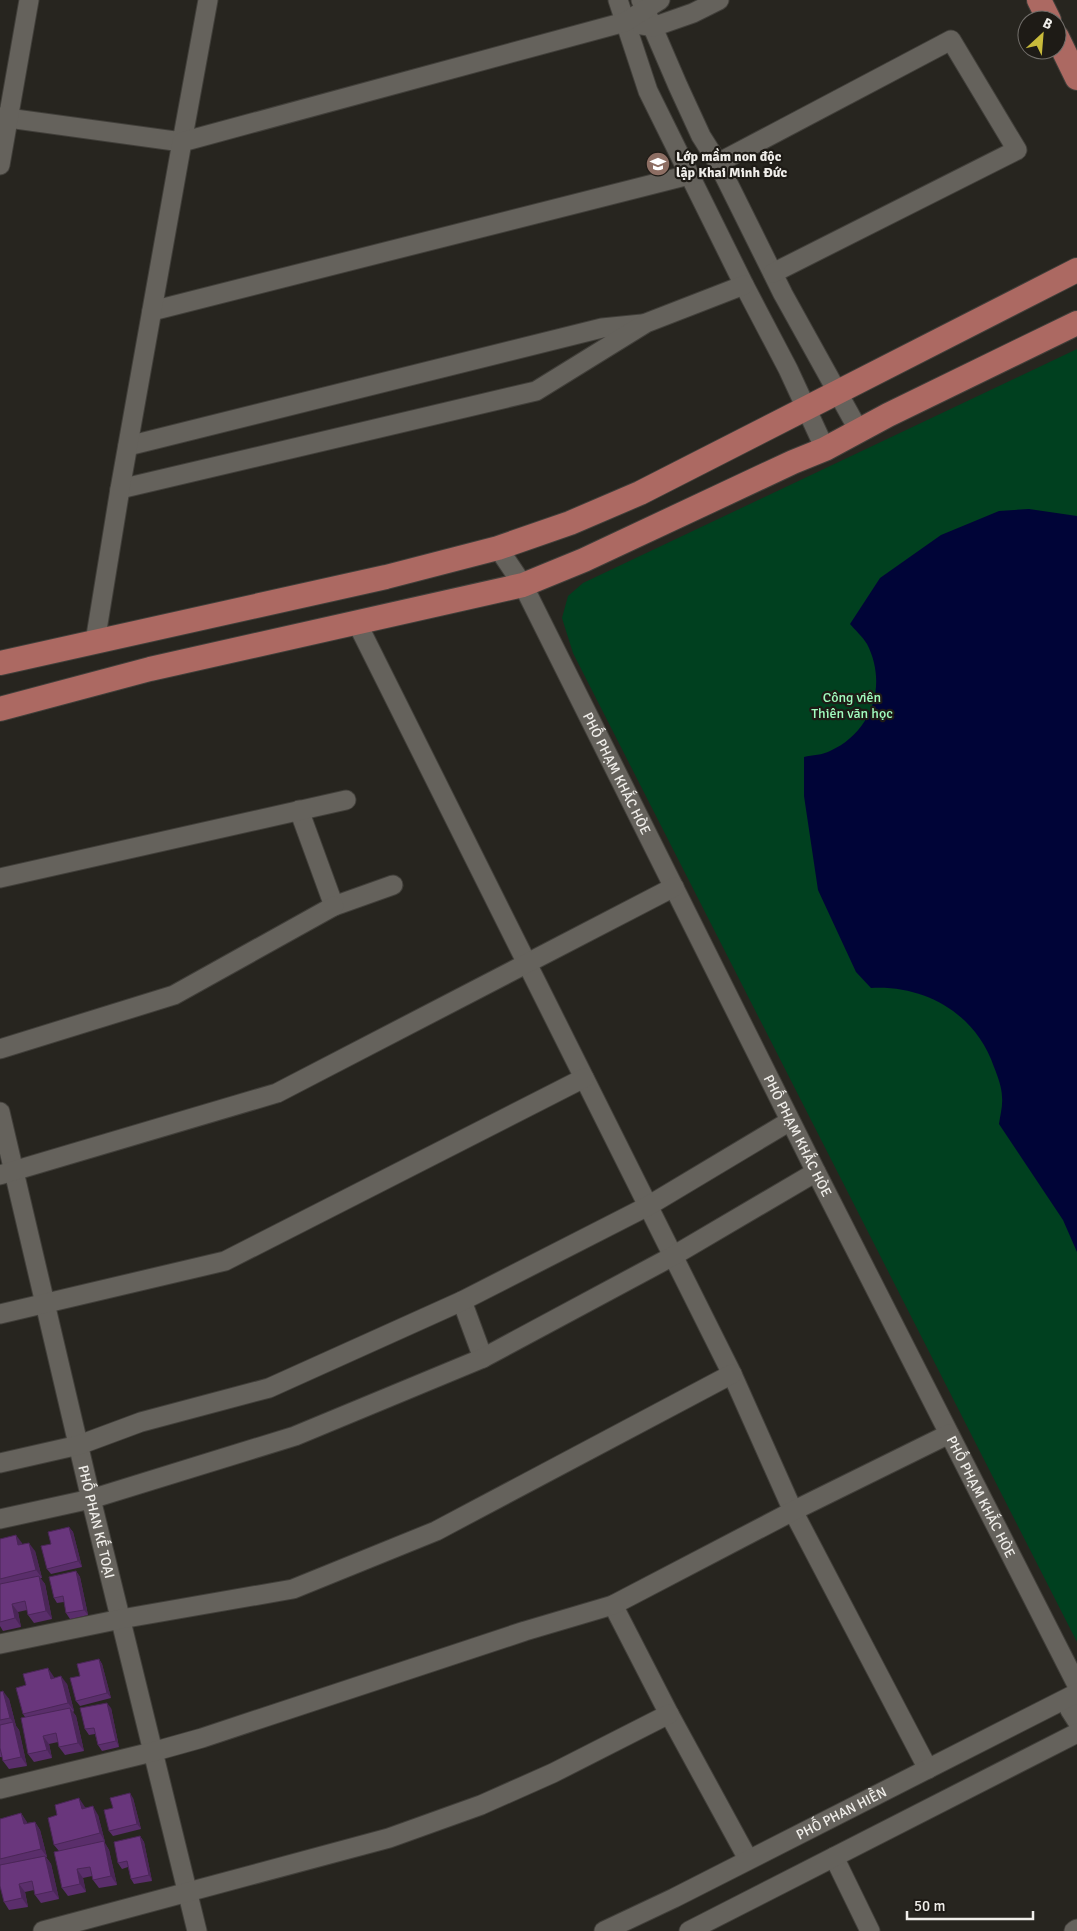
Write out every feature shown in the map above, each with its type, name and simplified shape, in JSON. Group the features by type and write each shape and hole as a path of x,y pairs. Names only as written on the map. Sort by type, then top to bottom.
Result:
{"main road":[{"path":"1067,58 1077,78"},
{"path":"0,663 386,577 498,548 570,523 640,493 1077,270"},
{"path":"0,709 150,669 523,585 584,560 825,449 1077,323"}],"street":[{"path":"0,165 4,118 29,0"},
{"path":"95,642 120,489 208,0"},
{"path":"618,0 648,91 744,286 788,369 825,449"},
{"path":"625,22 653,27 692,13 719,0"},
{"path":"4,118 182,142 625,22 649,3 653,27 698,128 859,431"},
{"path":"718,163 951,40 1017,150 773,272"},
{"path":"152,311 690,175"},
{"path":"120,489 536,391 646,323 744,286"},
{"path":"128,446 602,328 646,323"},
{"name":"PHỐ PHẠM KHẮC HÒE","path":"498,548 523,585 790,1121 1077,1685"},
{"path":"357,623 732,1374 793,1511 928,1768"},
{"path":"0,878 346,800"},
{"path":"299,810 334,906"},
{"path":"0,1049 174,995 334,906 393,885"},
{"path":"7,1173 277,1093 674,887"},
{"path":"0,1314 226,1261 584,1078"},
{"name":"PHỐ PHAN KẾ TOẠI","path":"0,1112 7,1173 45,1303 152,1752 197,1931"},
{"path":"0,1463 79,1445 142,1422 269,1388 462,1302 648,1206 790,1121"},
{"path":"0,1519 91,1499 295,1436 483,1358 673,1256 816,1172"},
{"path":"462,1302 483,1358"},
{"path":"0,1644 120,1619 293,1589 436,1531 732,1374"},
{"path":"0,1789 152,1752 211,1735 525,1631 613,1605 793,1511 949,1434"},
{"path":"613,1605 669,1714 748,1859"},
{"path":"1077,1694 1072,1699 1070,1710 1077,1721"},
{"name":"PHỐ PHAN HIỀN","path":"604,1931 690,1890 1077,1694"},
{"path":"43,1931 389,1838 481,1805 553,1773 669,1714"},
{"path":"690,1931 1077,1733"},
{"path":"834,1857 870,1931"}],"green space":[{"name":"Công viên Thiên văn học","path":"1077,349 1077,1642 573,653 562,618 568,596 583,583"}],"shaded area":[{"path":"1029,509 1077,516 1077,1252 1063,1220 999,1124 1002,1104 1001,1086 986,1048 975,1032 962,1018 946,1006 911,992 891,988 871,988 856,972 818,890 804,796 804,757 827,752 845,743 866,720 872,706 876,691 876,675 873,660 867,644 850,624 880,578 941,535 999,511"}],"building":[{"path":"69,1527 78,1561 47,1569 41,1546 51,1544 48,1532"},
{"path":"16,1535 18,1545 29,1543 36,1570 0,1579 0,1539"},
{"path":"76,1571 84,1610 66,1613 63,1596 54,1598 49,1577"},
{"path":"39,1576 46,1611 28,1615 25,1601 12,1604 15,1618 0,1622 0,1584"},
{"path":"99,1659 107,1693 76,1701 70,1678 80,1676 77,1664"},
{"path":"48,1668 51,1679 61,1676 68,1703 23,1714 16,1688 26,1685 23,1674"},
{"path":"3,1691 10,1718 0,1720 0,1692"},
{"path":"107,1703 116,1741 98,1745 94,1728 85,1729 80,1708"},
{"path":"70,1708 78,1743 59,1747 56,1733 43,1736 47,1750 28,1754 21,1718"},
{"path":"13,1722 21,1757 3,1761 0,1748 0,1725"},
{"path":"130,1793 137,1824 109,1831 104,1810 113,1808 110,1798"},
{"path":"79,1798 82,1809 93,1806 100,1833 54,1845 48,1818 57,1815 55,1805"},
{"path":"21,1813 24,1824 35,1822 41,1849 0,1859 0,1819"},
{"path":"140,1836 149,1875 131,1879 127,1861 118,1863 114,1842"},
{"path":"104,1841 111,1876 93,1880 90,1867 77,1869 80,1884 62,1888 54,1852"},
{"path":"45,1856 53,1891 35,1895 32,1881 19,1884 22,1898 4,1902 0,1886 0,1865"}],"place":[{"name":"Lớp mầm non độc lập Khai Minh Đức","path":"658,164"}]}
